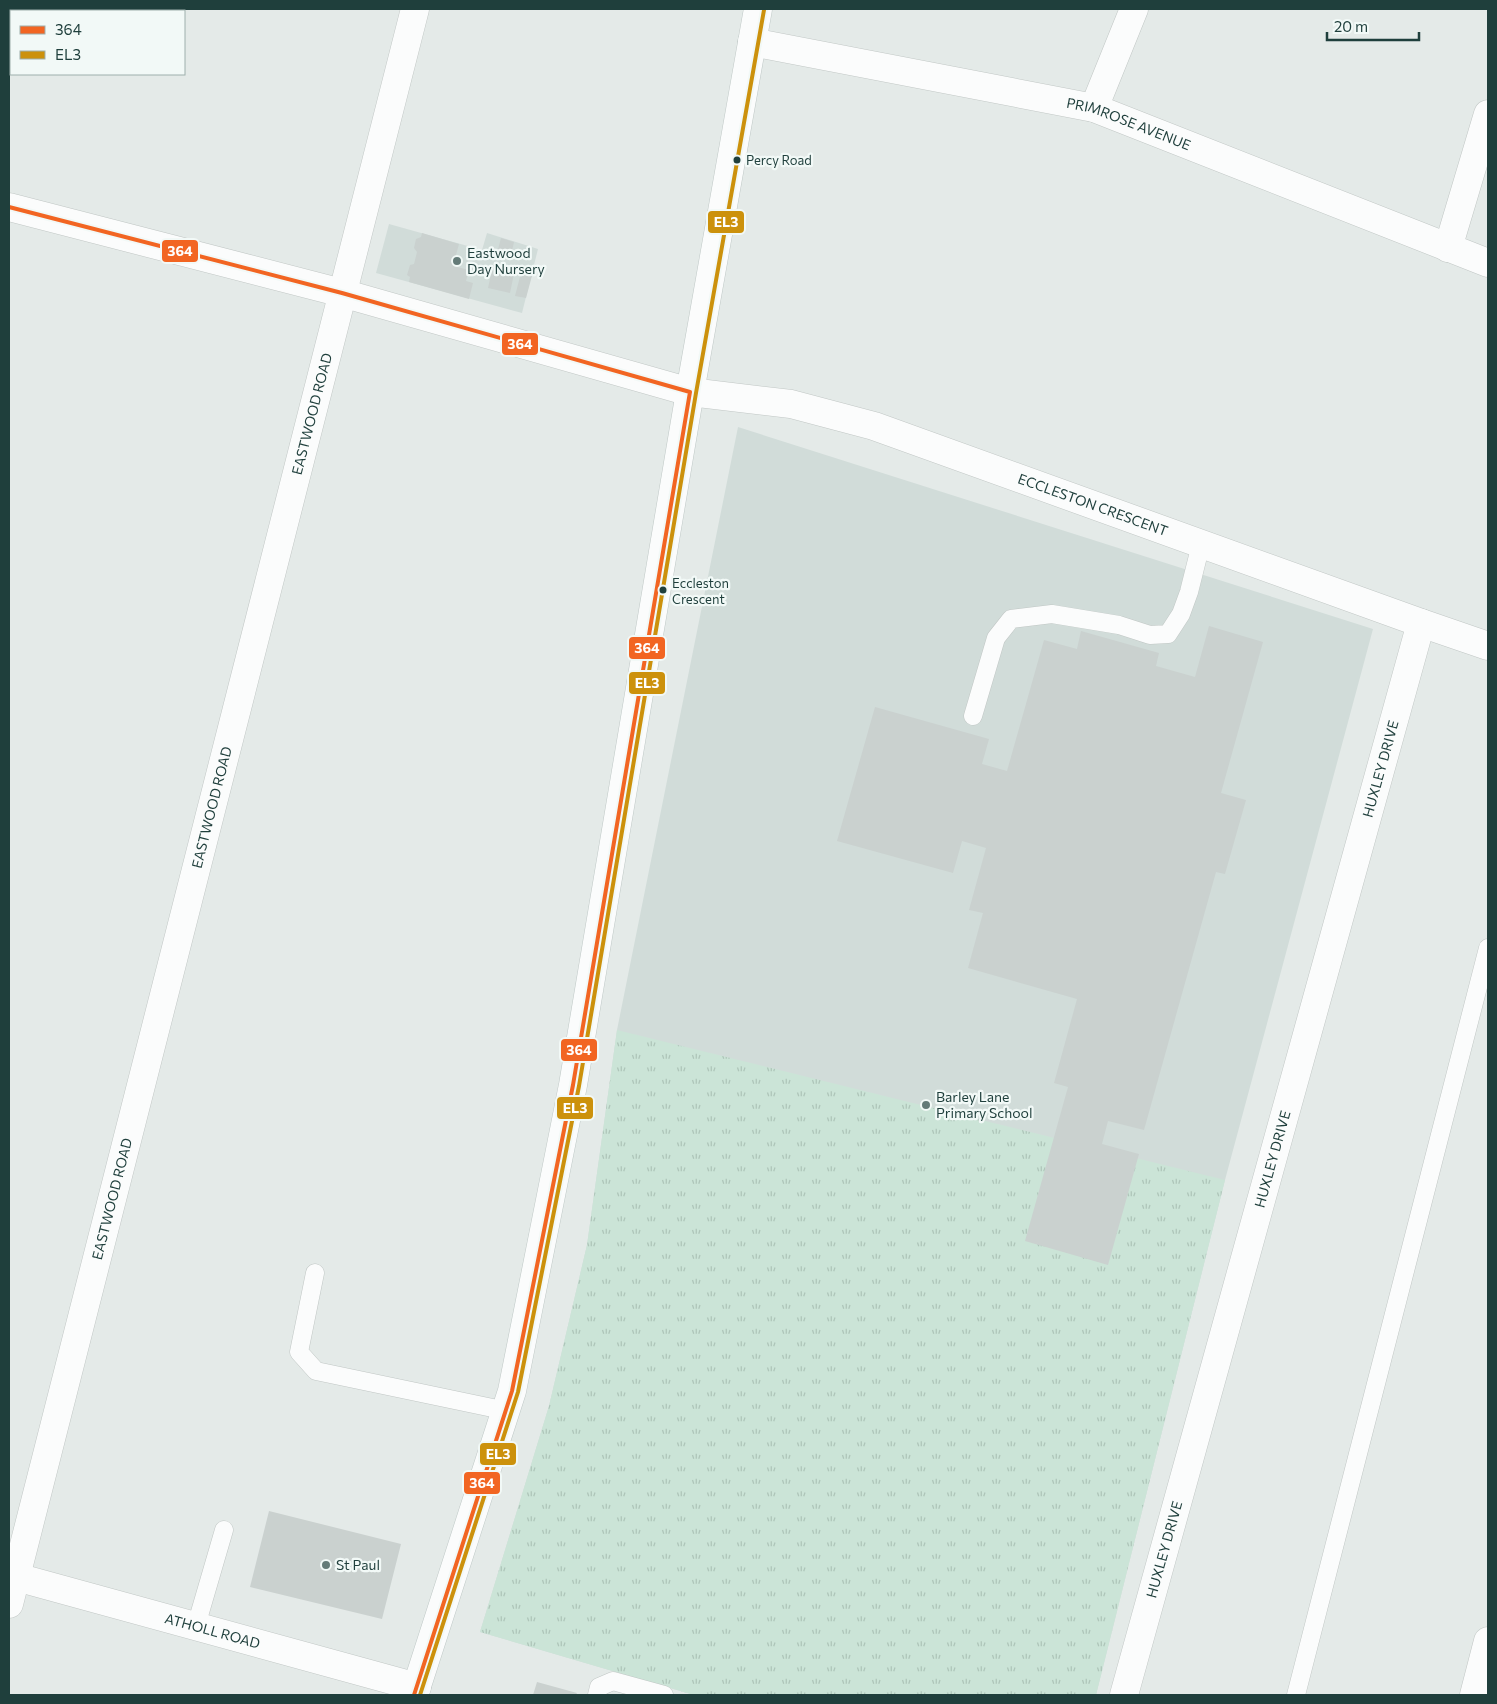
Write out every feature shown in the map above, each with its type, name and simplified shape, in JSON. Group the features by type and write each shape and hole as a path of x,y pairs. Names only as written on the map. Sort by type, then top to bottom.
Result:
{"street":[{"name":"EASTWOOD ROAD","path":"9,1604 12,1576 414,9"},
{"path":"416,1691 512,1391 572,1085 690,392 758,9"},
{"path":"1094,108 1134,9"},
{"name":"PRIMROSE AVENUE","path":"752,42 1094,108 1488,263"},
{"path":"1448,248 1488,114"},
{"path":"10,210 342,293 690,392"},
{"name":"ECCLESTON CRESCENT","path":"690,392 791,404 874,426 1488,646"},
{"name":"HUXLEY DRIVE","path":"1124,1695 1421,623"},
{"name":"ATHOLL ROAD","path":"12,1576 196,1626 416,1691"},
{"path":"1474,1695 1488,1641"}],"lane":[{"path":"972,716 996,638 1010,619 1052,614 1119,625 1150,635 1168,634 1184,606 1201,544"},
{"path":"1296,1695 1488,948"},
{"path":"314,1273 299,1352 316,1371 507,1411"},
{"path":"196,1626 224,1530"},
{"path":"597,1695 599,1686 613,1681 664,1695"}],"shaded area":[{"name":"Eastwood Day Nursery","path":"389,224 482,250 487,233 538,249 522,313 376,273"},
{"name":"Barley Lane Primary School","path":"738,427 1373,629 1225,1180 1096,1695 694,1695 480,1632 549,1406 587,1245 617,1030"}],"green space":[{"path":"617,1030 1225,1180 1096,1695 694,1695 480,1632 549,1406 587,1245"}],"building":[{"path":"422,233 459,244 453,266 469,270 466,281 473,283 469,299 409,282 410,277 407,275 410,265 414,264 417,252 414,248 416,239 421,237"},
{"path":"501,238 514,242 510,260 496,257"},
{"path":"493,265 515,269 510,293 488,288"},
{"path":"522,269 533,272 526,298 515,296"},
{"path":"1209,626 1263,642 1221,793 1246,800 1225,874 1216,872 1144,1130 1108,1121 1102,1144 1139,1154 1108,1265 1025,1241 1068,1087 1054,1083 1077,999 968,968 983,913 969,910 986,848 962,841 953,873 837,841 875,707 989,739 982,764 1007,771 1044,640 1077,649 1081,631 1159,653 1156,666 1195,677"},
{"name":"St Paul","path":"269,1511 401,1544 382,1619 250,1587"},
{"path":"537,1682 577,1693 576,1695 533,1695"}],"transit line":[{"name":"EL3","path":"420,1695 518,1392 579,1086 696,393 764,10"},
{"name":"364","path":"9,207 342,293 690,392"},
{"name":"364","path":"414,1695 512,1391 573,1085 690,392"}],"place":[{"name":"Percy Road","path":"737,160"},
{"name":"Eastwood Day Nursery","path":"457,261"},
{"name":"Eccleston Crescent","path":"663,590"},
{"name":"Barley Lane Primary School","path":"926,1105"},
{"name":"St Paul","path":"326,1565"}]}
